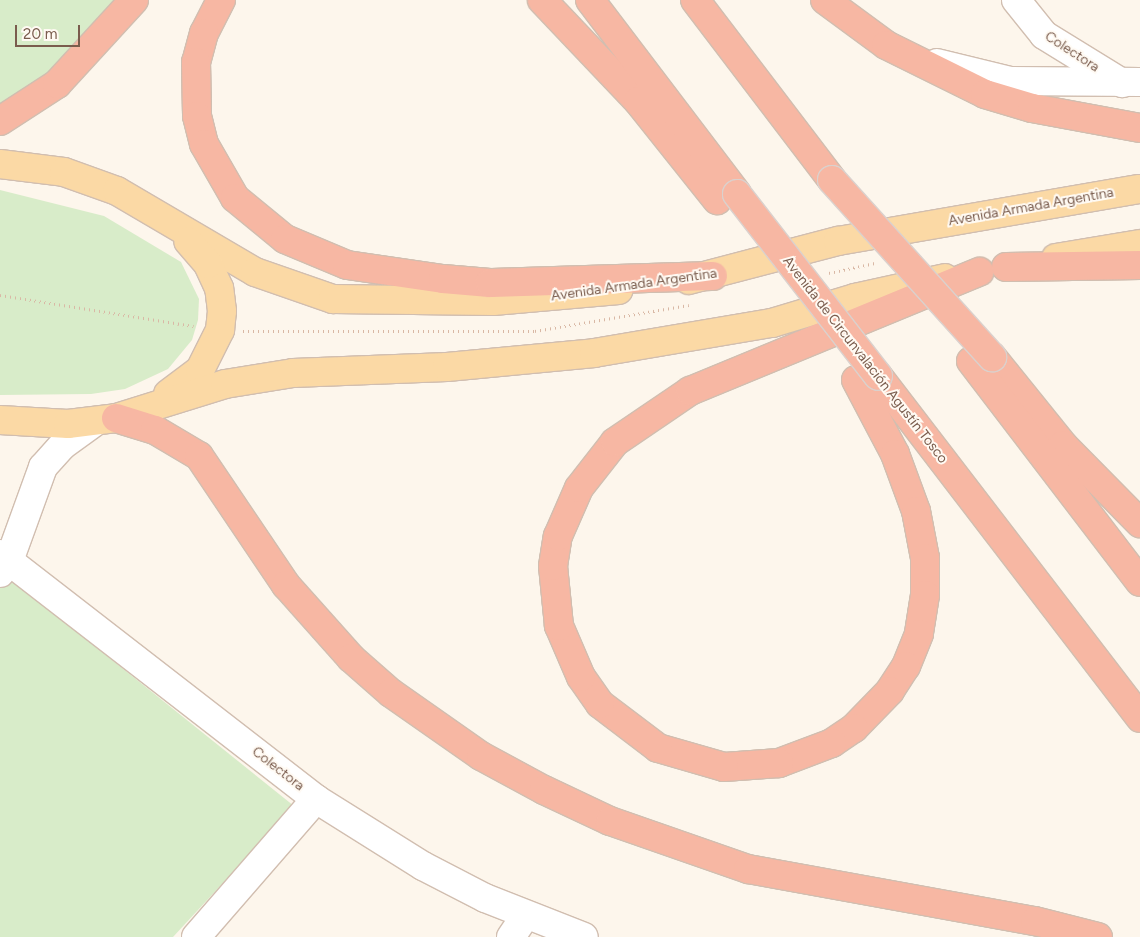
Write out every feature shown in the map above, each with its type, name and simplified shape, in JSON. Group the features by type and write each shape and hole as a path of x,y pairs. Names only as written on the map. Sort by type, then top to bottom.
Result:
{"highway":[{"path":"0,121 57,84 134,0"},
{"path":"221,0 204,33 196,62 194,88 202,135 217,171 235,198 285,239 347,265 443,279 490,283 713,276"},
{"path":"542,0 727,196"},
{"name":"Avenida de Circunvalación Agustín Tosco","path":"590,0 727,196 808,286 867,378 1140,718"},
{"path":"695,0 832,180 982,359 1140,523"},
{"path":"825,0 886,45 985,94 1032,108 1140,128"},
{"path":"1006,267 1140,265"},
{"path":"867,378 916,511 925,558 920,626 906,666 890,691 854,728 832,743 779,763 724,767 658,748 600,704 581,677 559,626 553,566 558,536 578,488 615,442 690,390 979,272"},
{"path":"982,359 1140,582"},
{"path":"115,417 154,430 199,456 286,585 351,658 391,693 481,756 544,790 627,828 748,869 1035,921 1098,937"}],"main road":[{"name":"Avenida Armada Argentina","path":"0,164 64,172 144,204 255,272 333,299 494,301 713,276 838,241 1140,188"},
{"name":"Avenida Armada Argentina","path":"115,417 183,386 200,370 220,330 222,311 219,288 208,264 144,204"},
{"path":"838,241 953,235 1140,204"},
{"name":"Avenida Armada Argentina","path":"0,420 115,417 258,377 497,364 692,338 772,323 855,298 979,272 1140,244"}],"street":[{"name":"Colectora","path":"1016,0 1044,35 1132,83"},
{"path":"886,45 960,70 1011,81 1132,83"},
{"path":"3,562 43,467 115,417"},
{"name":"Colectora","path":"3,562 316,799 518,927 584,937"},
{"path":"196,937 316,799"}],"green space":[{"path":"0,0 115,0 91,37 52,73 0,110"},
{"path":"0,190 104,216 181,262 199,299 198,320 192,340 168,369 125,389 91,394 0,395"},
{"path":"10,578 294,806 173,937 0,937 0,586"}]}
